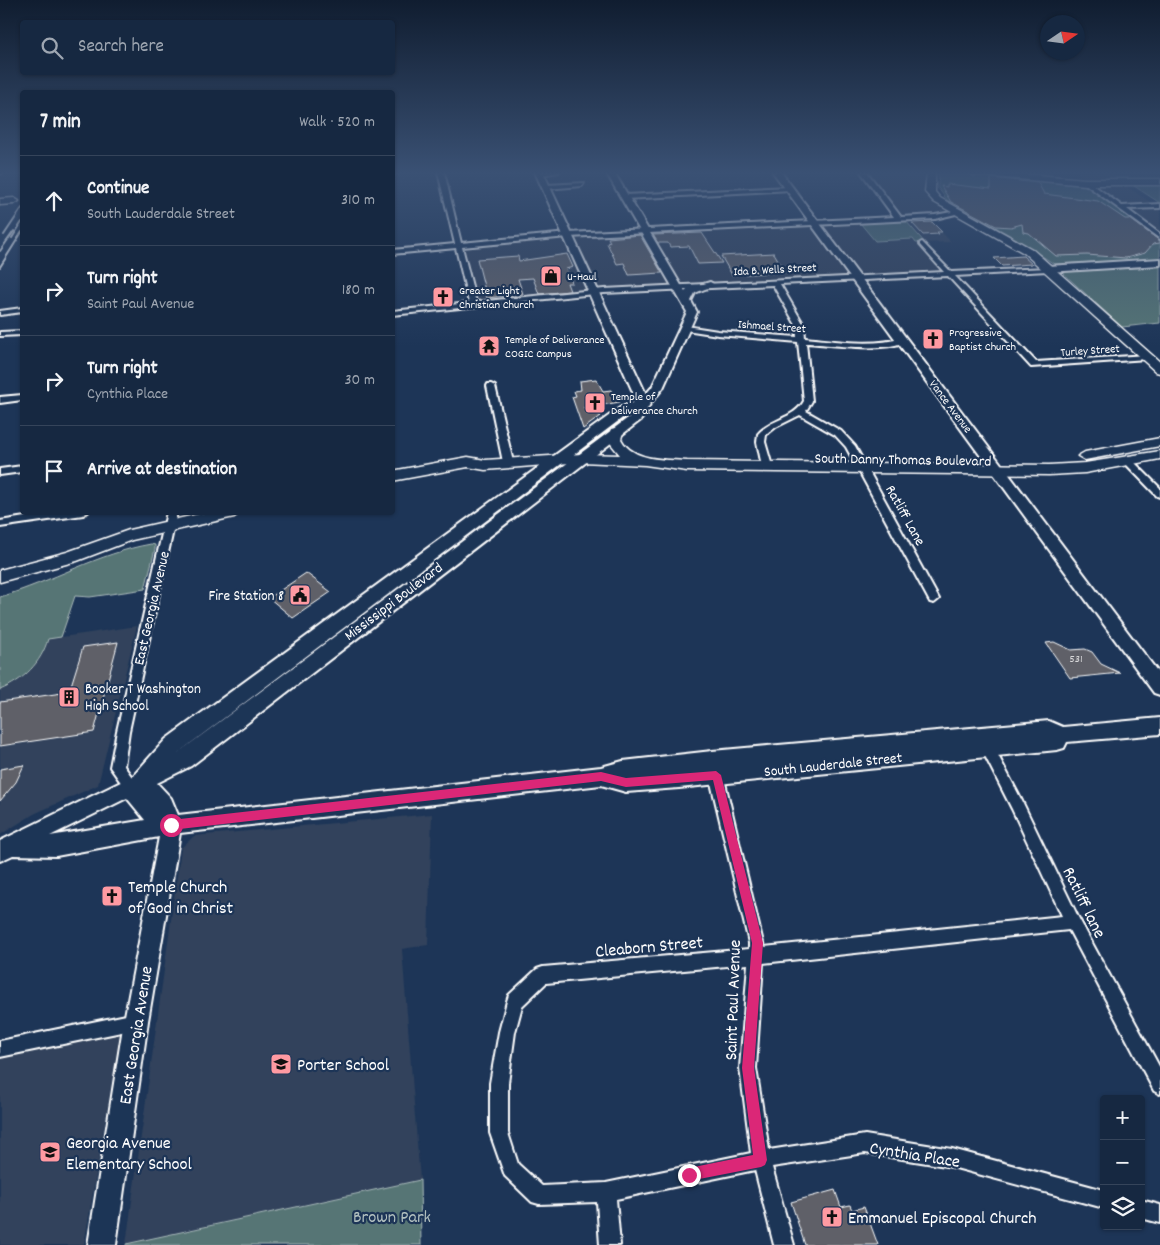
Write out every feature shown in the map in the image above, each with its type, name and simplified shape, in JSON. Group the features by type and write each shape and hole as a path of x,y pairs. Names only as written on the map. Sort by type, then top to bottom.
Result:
{"main road":[{"path":"990,230 1020,246 1160,369"},
{"path":"616,432 614,439 623,452 641,460"},
{"name":"South Danny Thomas Boulevard","path":"996,465 1059,460 1160,442"},
{"name":"South Danny Thomas Boulevard","path":"395,486 472,471 485,465 557,459 641,460 672,465 766,462 996,465 1068,469 1160,455"},
{"name":"South Danny Thomas Boulevard","path":"395,475 468,462 485,465"},
{"path":"0,576 70,556 171,519 207,515"},
{"path":"0,586 48,571 70,556"}],"street":[{"path":"455,230 472,305"},
{"path":"566,230 644,403"},
{"path":"395,252 568,235 681,230"},
{"name":"Vance Avenue","path":"821,230 899,341 996,465 1160,688"},
{"path":"645,232 688,304"},
{"path":"922,244 948,272"},
{"name":"Ida B. Wells Street","path":"395,313 593,292 1160,262"},
{"name":"Turley Street","path":"948,272 1034,365 1147,357"},
{"path":"766,462 761,442 762,434 766,429 802,412 808,402 802,340 796,318 775,282"},
{"path":"688,304 691,291 710,285"},
{"name":"Mississippi Boulevard","path":"7,848 184,760 637,417 644,403 657,388 692,316 688,304"},
{"path":"0,313 20,310"},
{"name":"Ishmael Street","path":"686,328 718,333 802,340 893,344 899,341"},
{"path":"0,334 20,333"},
{"path":"491,386 508,462"},
{"path":"0,400 20,398"},
{"name":"Mississippi Boulevard","path":"132,787 173,745 557,459 625,410 644,403"},
{"name":"Ratliff Lane","path":"802,412 845,439 934,599"},
{"path":"1127,460 1160,494"},
{"path":"0,472 20,469"},
{"path":"0,524 62,515"},
{"name":"East Georgia Avenue","path":"102,1245 136,1021 171,825 152,816 138,801 132,787 117,767 123,731 171,519"},
{"path":"472,522 487,531"},
{"path":"342,619 356,630"},
{"name":"South Lauderdale Street","path":"7,848 56,846 171,825 601,776 626,783 714,767 984,742 1056,742 1062,735 1160,726"},
{"name":"Ratliff lane","path":"984,742 1017,805 1073,922 1160,1085"},
{"name":"Saint Paul Avenue","path":"714,767 757,943 748,1068 761,1160 784,1245"},
{"name":"Cleaborn Street","path":"606,1192 539,1195 511,1170 499,1132 500,1083 507,1032 515,1001 543,975 756,956 1073,922"},
{"path":"0,1050 136,1021"},
{"name":"Cynthia Place","path":"606,1192 761,1160 865,1144 952,1158 1100,1198"},
{"path":"606,1192 610,1245"},
{"path":"1145,1210 1160,1214"}],"shaded area":[{"path":"818,230 852,276 680,285 648,232"},
{"path":"822,230 865,230 875,241 913,239 946,271 856,276"},
{"path":"914,230 940,230 951,242 925,243"},
{"path":"1153,230 1160,230 1160,235"},
{"path":"643,233 674,286 596,291 571,236"},
{"path":"565,237 589,291 475,303 460,246"},
{"path":"85,565 62,637 137,626 98,785 34,814 0,835 0,597"},
{"name":"Porter School","path":"432,814 428,945 402,949 420,1180 126,1244 181,848 194,836"},
{"name":"Georgia Avenue Elementary School","path":"121,1032 84,1245 0,1245 0,1058"}],"green space":[{"path":"866,230 914,230 925,243 916,243 913,239 875,241"},
{"path":"1001,230 1149,230 1160,238 1160,259 1054,264"},
{"path":"1160,267 1160,323 1122,327 1064,274 1066,271"},
{"path":"151,544 155,545 155,549 145,589 90,597 75,596 61,637 48,639 41,656 30,670 17,681 0,690 0,597 113,554"},
{"name":"Brown Park","path":"420,1180 421,1245 126,1245 126,1244"}],"building":[{"path":"919,230 940,230 942,232 937,232 939,234 923,235"},
{"path":"1023,230 1145,230 1160,241 1160,243 1153,244 1145,253 1126,258 1087,255 1056,256 1029,233 1023,232"},
{"path":"702,233 722,263 698,264 689,246 670,247 668,243 658,243 653,235"},
{"path":"640,235 662,273 629,275 624,263 617,264 607,243 610,242 608,238"},
{"path":"774,253 785,272 732,275 721,256"},
{"path":"567,254 573,267 566,269 572,283 567,283 570,291 539,294 533,278 518,279 523,294 487,298 477,259 518,256 519,261"},
{"path":"1023,256 1032,264 1002,266 994,258"},
{"name":"Temple of Deliverance Church","path":"596,379 603,391 611,390 612,393 616,393 620,402 583,408 601,416 583,429 572,397 576,396 574,391 581,390 580,381"},
{"name":"Fire Station 8","path":"306,573 331,592 293,618 269,598"},
{"name":"Booker T Washington High School","path":"118,642 94,732 0,746 0,702 69,692 83,647"},
{"path":"1054,642 1071,650 1085,649 1092,652 1101,664 1120,673 1070,678 1046,643"},
{"path":"24,765 16,782 0,801 0,769"},
{"name":"Emmanuel Episcopal Church","path":"835,1190 841,1207 850,1205 852,1210 864,1207 878,1245 805,1245 791,1202"}],"railway":[{"path":"4,235 7,230"},
{"path":"12,238 17,230"},
{"path":"0,251 14,231"},
{"path":"0,267 20,235"}],"place":[{"name":"U-Haul","path":"551,276"},
{"name":"Greater Light Christian Church","path":"443,297"},
{"name":"Progressive Baptist Church","path":"933,339"},
{"name":"Temple of Deliverance COGIC Campus","path":"489,346"},
{"name":"Temple of Deliverance Church","path":"595,403"},
{"name":"Fire Station 8","path":"300,595"},
{"name":"Booker T Washington High School","path":"69,697"},
{"name":"Temple Church of God in Christ","path":"112,896"},
{"name":"Porter School","path":"281,1064"},
{"name":"Georgia Avenue Elementary School","path":"50,1152"},
{"name":"Emmanuel Episcopal Church","path":"832,1217"}],"route":[{"path":"171,825 601,776 626,783 716,775 757,943 748,1068 761,1160 689,1175"}]}
